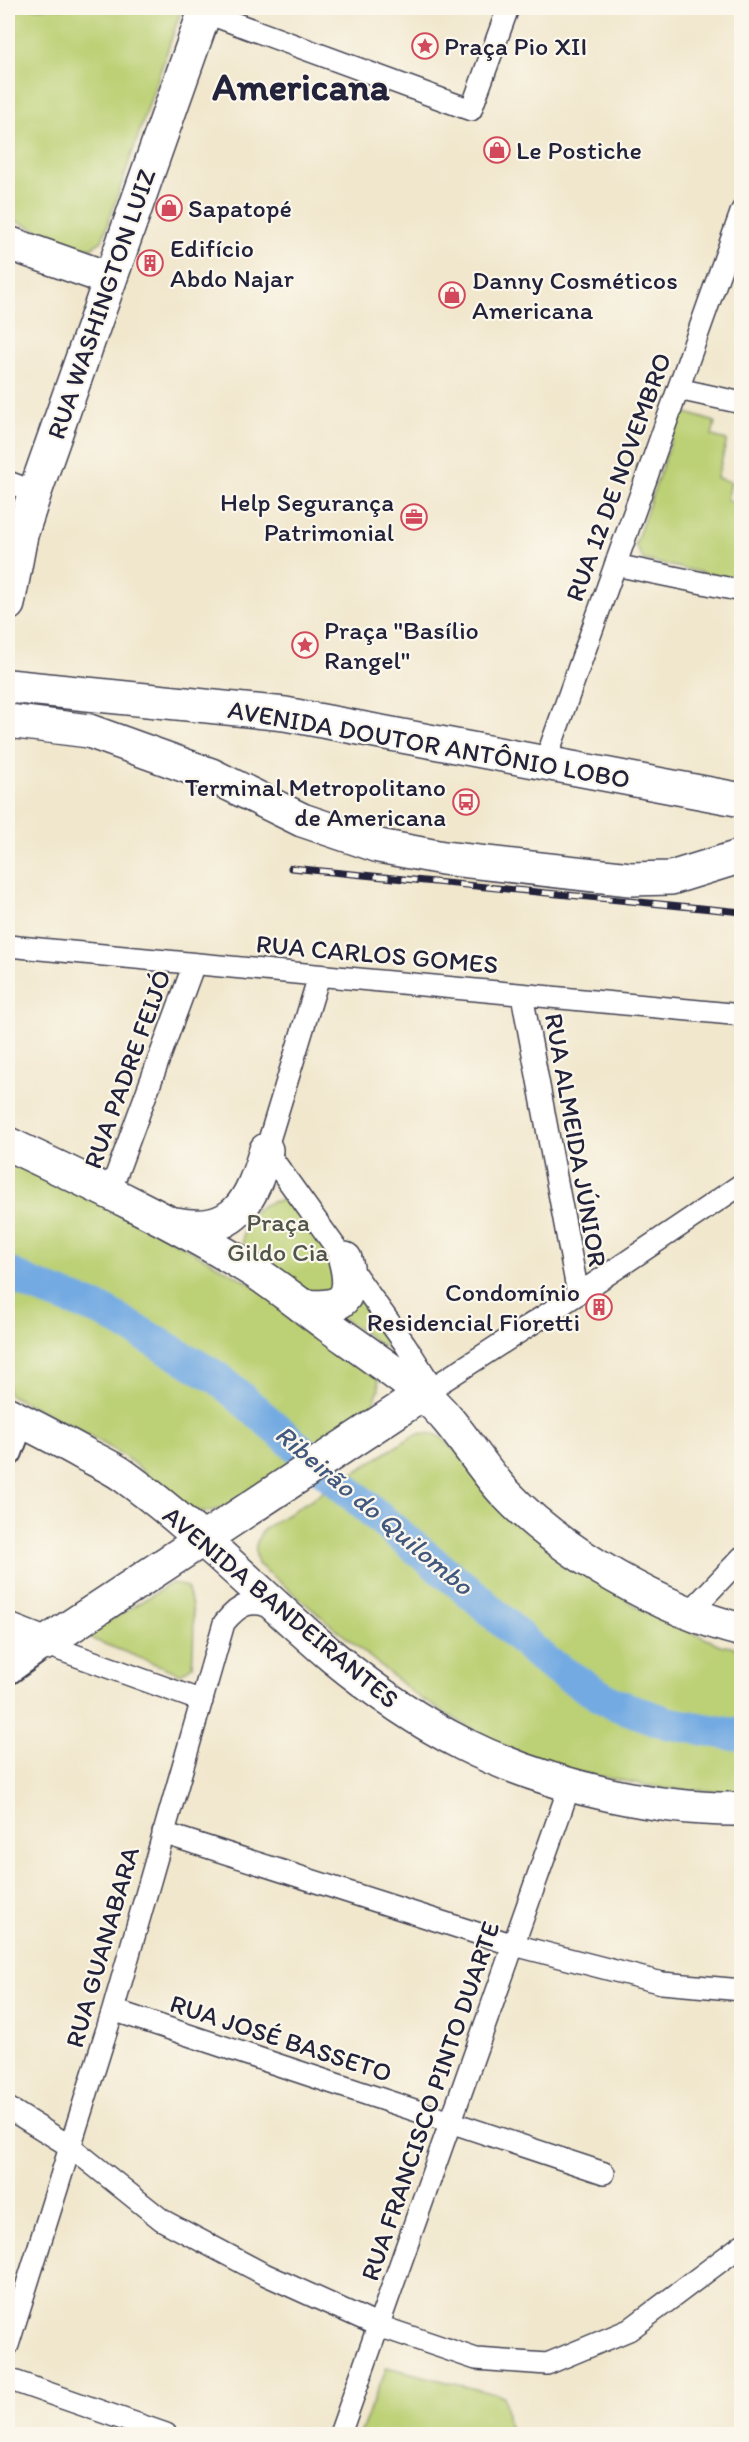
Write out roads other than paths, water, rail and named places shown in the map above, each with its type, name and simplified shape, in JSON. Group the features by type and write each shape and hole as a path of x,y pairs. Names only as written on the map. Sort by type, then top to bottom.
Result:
{"main road":[{"name":"RUA WASHINGTON LUIZ","path":"8,604 21,535 21,487 110,279 205,10"},
{"path":"8,243 110,279"},
{"name":"AVENIDA DOUTOR ANTÔNIO LOBO","path":"8,686 285,714 741,800"},
{"path":"8,721 89,731 211,775 302,820 379,846 422,854 630,879 671,878 741,856"},
{"path":"8,1144 172,1224 254,1271 428,1391 451,1425 505,1493 534,1520 605,1570 643,1592 688,1614 741,1630"},
{"path":"172,1224 205,1227 224,1221 236,1213 255,1186 266,1150"},
{"path":"302,1306 331,1307 344,1299 350,1284 345,1259"},
{"path":"8,1670 428,1391"},
{"path":"8,1452 14,1417"},
{"name":"AVENIDA BANDEIRANTES","path":"14,1417 123,1475 203,1541 278,1609 366,1683 433,1729 501,1763 570,1785 649,1802 741,1809"},
{"path":"161,1569 170,1554 173,1543 168,1512"},
{"path":"8,1630 44,1644"}],"street":[{"path":"205,10 471,110 508,8"},
{"name":"RUA 12 DE NOVEMBRO","path":"545,762 741,210"},
{"path":"678,389 741,404"},
{"path":"615,565 741,591"},
{"name":"RUA CARLOS GOMES","path":"8,946 741,1016"},
{"name":"RUA PADRE FEIJÓ","path":"110,1192 194,964"},
{"path":"319,976 266,1150 345,1259 428,1391 578,1294 741,1184"},
{"name":"RUA ALMEIDA JÚNIOR","path":"522,995 578,1294"},
{"path":"688,1614 741,1557"},
{"name":"RUA GUANABARA","path":"8,2345 112,2010 224,1623 233,1611 244,1604 254,1603 278,1609"},
{"path":"44,1644 202,1701"},
{"name":"RUA FRANCISCO PINTO DUARTE","path":"340,2434 570,1785"},
{"path":"163,1833 514,1945 662,1983 741,1990"},
{"name":"RUA JOSÉ BASSETO","path":"112,2010 604,2173"},
{"path":"8,2108 71,2147 162,2220 262,2273 379,2326 476,2359 547,2364 629,2330 741,2245"},
{"path":"8,2379 166,2434"}],"waterway":[{"name":"Ribeirão do Quilombo","path":"8,1273 32,1285 105,1312 218,1378 397,1533 475,1596 545,1661 612,1703 668,1723 731,1734 742,1733"}],"railway":[{"path":"291,868 742,912"}],"place":[{"name":"Praça Pio XII","path":"425,46"},
{"name":"Le Postiche","path":"497,150"},
{"name":"Sapatopé","path":"169,208"},
{"name":"Edifício Abdo Najar","path":"150,263"},
{"name":"Danny Cosméticos Americana","path":"452,295"},
{"name":"Help Segurança Patrimonial","path":"414,517"},
{"name":"Praça \"Basílio Rangel\"","path":"305,645"},
{"name":"Terminal Metropolitano de Americana","path":"466,802"},
{"name":"Condomínio Residencial Fioretti","path":"599,1307"}],"district":[{"name":"Americana","path":"301,87"}],"park label":[{"name":"Praça Gildo Cia","path":"278,1237"}]}
